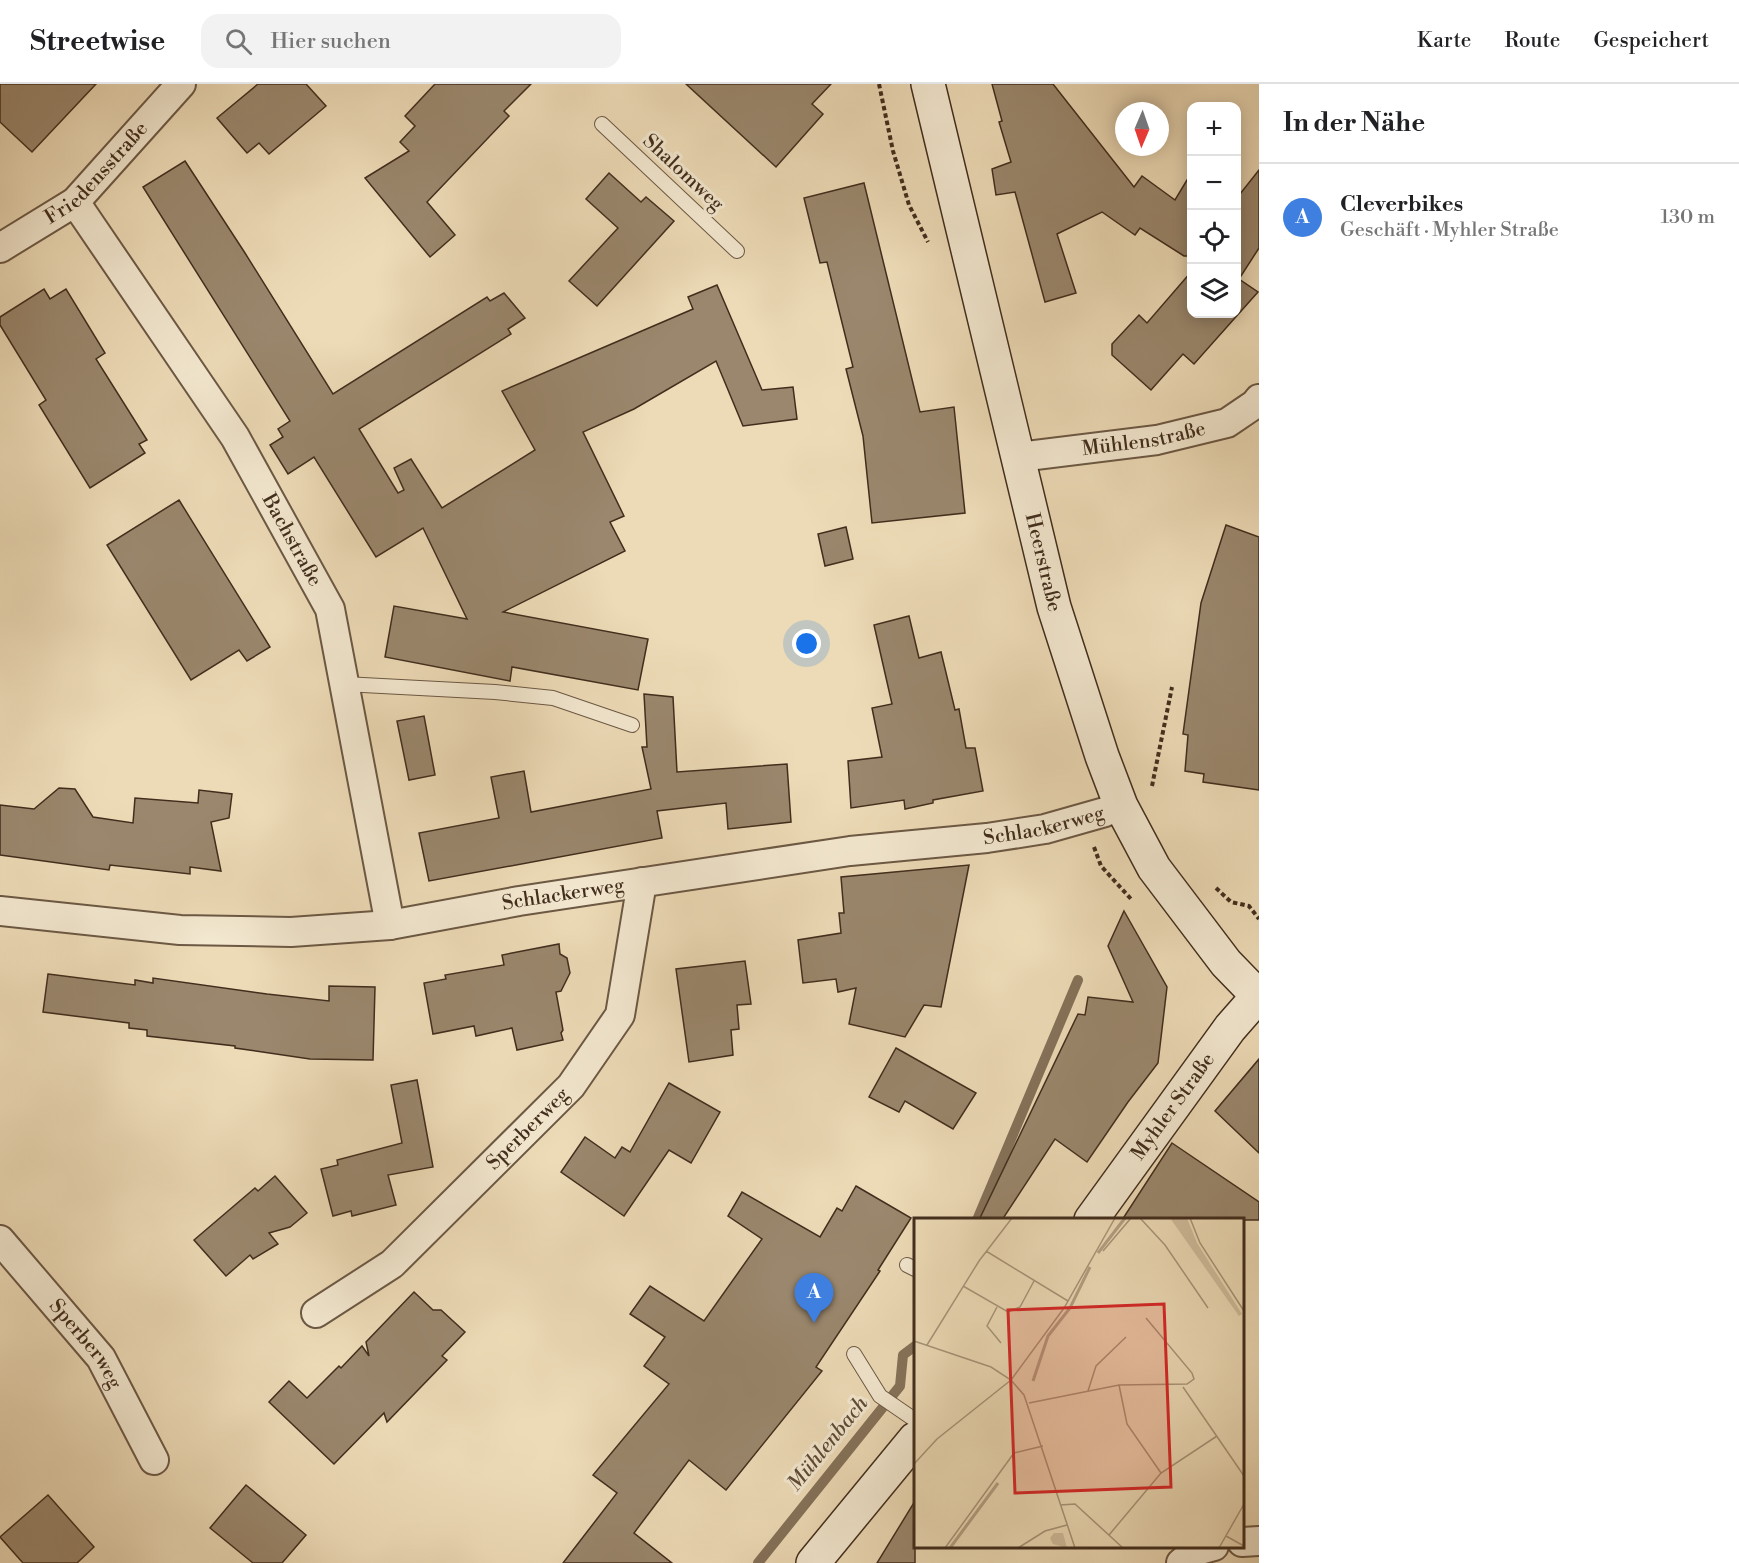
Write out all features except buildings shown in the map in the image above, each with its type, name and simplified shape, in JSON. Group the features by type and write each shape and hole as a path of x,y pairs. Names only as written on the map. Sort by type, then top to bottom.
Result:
{"main road":[{"name":"Heerstraße","path":"928,84 1054,607 1102,756 1121,806 1154,868 1227,963 1259,996"},
{"name":"Myhler Straße","path":"1092,1218 1230,1028 1259,996"},
{"path":"813,1563 914,1439"}],"street":[{"name":"Friedensstraße","path":"0,248 75,202 181,84"},
{"name":"Bachstraße","path":"75,202 236,437 330,609 390,925"},
{"name":"Mühlenstraße","path":"1019,457 1157,440 1227,423 1259,399"},
{"name":"Schlackerweg","path":"0,911 180,930 291,932 390,925 519,901 850,851 987,838 1044,829 1121,806"},
{"name":"Sperberweg","path":"316,1313 392,1264 571,1086 620,1015 642,882"},
{"name":"Sperberweg","path":"0,1240 101,1358 154,1460"},
{"path":"1244,1542 1259,1541"},
{"path":"1181,1563 1196,1551 1207,1548"}],"lane":[{"name":"Shalomweg","path":"602,124 736,251"},
{"path":"344,684 495,692 553,698 632,725"},
{"path":"854,1354 880,1396 901,1408 914,1419"}],"path":[{"path":"1152,786 1172,687"},
{"path":"1148,775 1158,795"},
{"path":"1211,883 1231,902 1249,906 1259,920"}],"waterway":[{"name":"Mühlenbach","path":"978,1218 1078,980"},
{"name":"Mühlenbach","path":"758,1563 900,1386 903,1355 914,1347"}],"place":[{"name":"Cleverbikes","path":"814,1323"}]}
